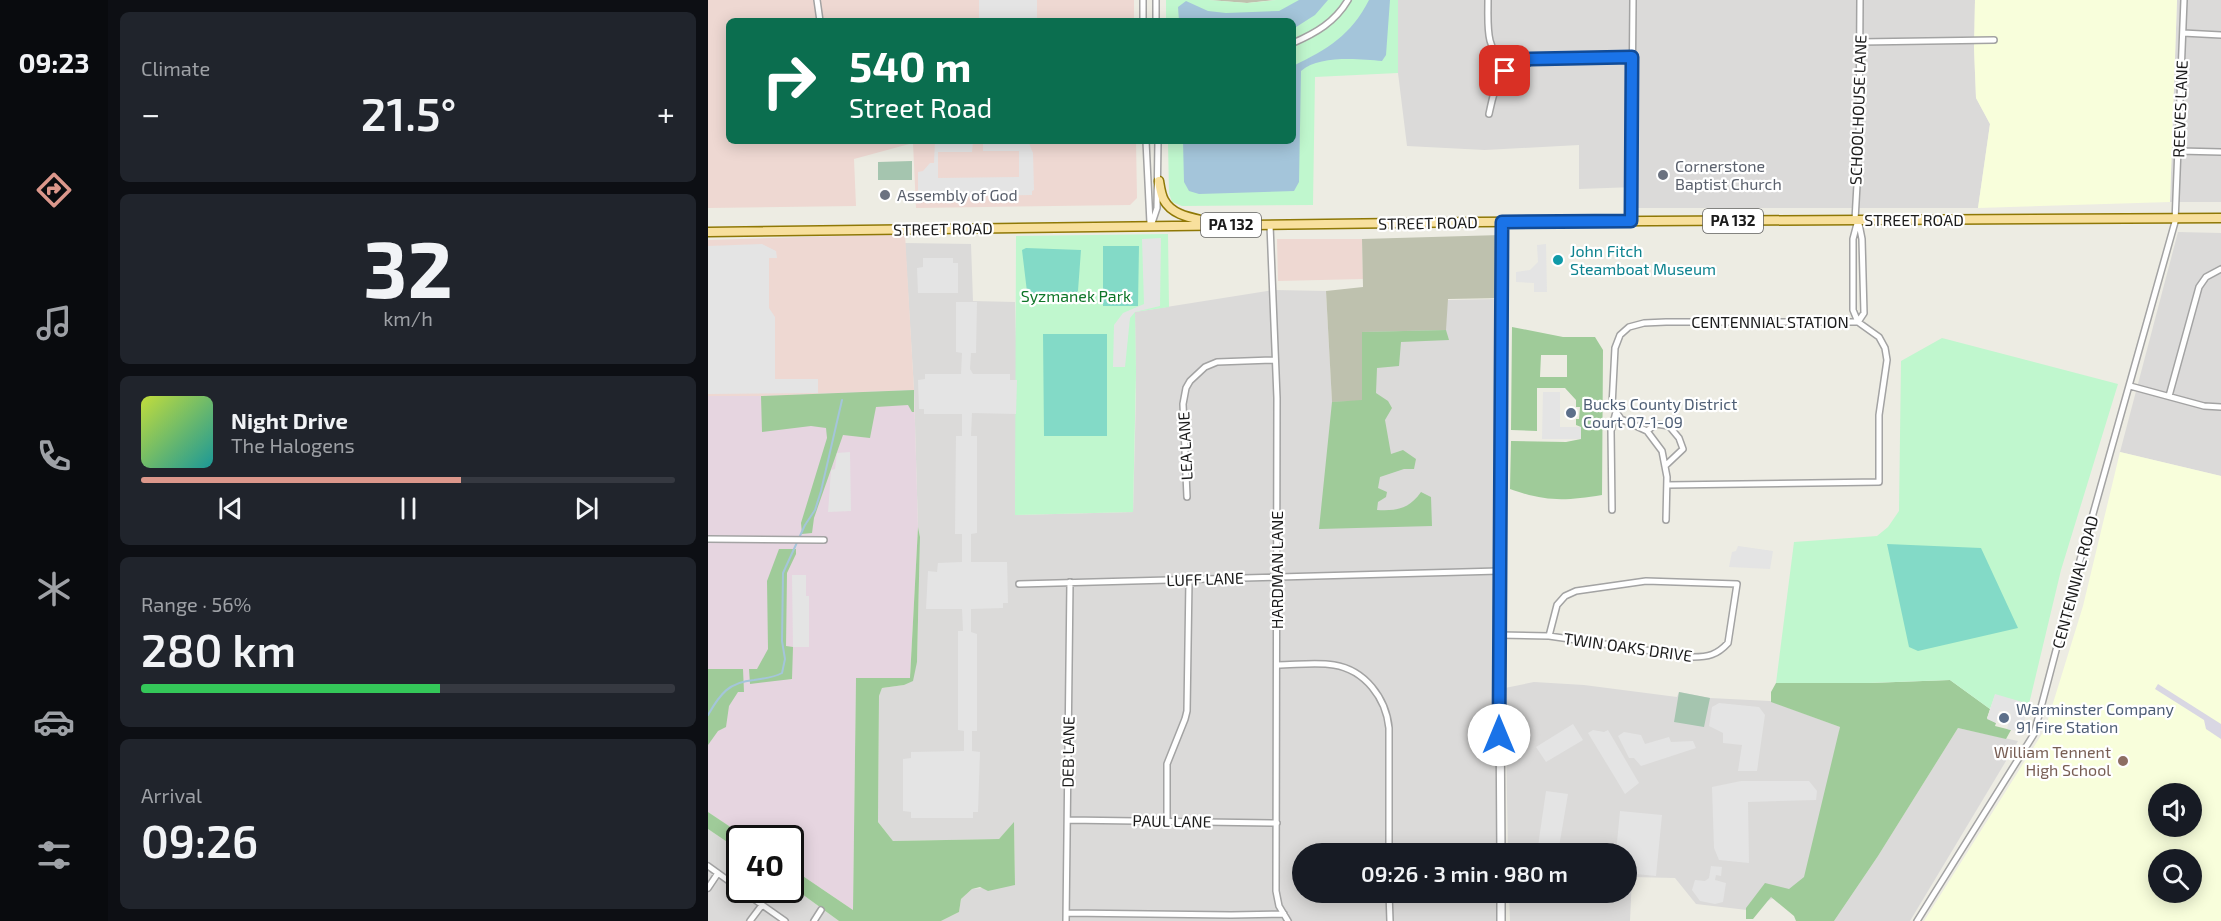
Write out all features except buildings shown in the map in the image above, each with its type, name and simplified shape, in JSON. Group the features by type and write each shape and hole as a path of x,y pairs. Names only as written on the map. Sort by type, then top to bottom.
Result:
{"main road":[{"path":"1159,181 1164,200 1173,210 1180,214 1225,225"},
{"name":"STREET ROAD","path":"708,232 1502,222 2221,218"}],"street":[{"path":"817,0 820,18"},
{"path":"1143,0 1143,18"},
{"path":"1156,0 1156,18"},
{"path":"1296,42 1315,34 1333,21 1348,0"},
{"path":"1488,0 1488,31 1491,46 1497,59 1507,69"},
{"path":"1631,221 1633,0"},
{"name":"SCHOOLHOUSE LANE","path":"1857,220 1860,0"},
{"name":"REEVES LANE","path":"2176,218 2184,0"},
{"path":"2183,33 2221,35"},
{"path":"1861,42 1994,40"},
{"path":"1489,114 1496,87 1507,69 1530,59 1632,57"},
{"path":"1146,144 1148,209 1151,226"},
{"path":"1151,226 1157,208 1158,144"},
{"path":"2179,151 2221,152"},
{"name":"CENTENNIAL ROAD","path":"1917,921 2034,734 2075,578 2176,218"},
{"path":"1857,220 1862,239 1864,313 1858,322"},
{"path":"1857,220 1853,239 1853,310 1858,322"},
{"path":"1501,843 1499,571 1502,222"},
{"name":"HARDMAN LANE","path":"1270,225 1277,410 1276,891 1279,906 1288,921"},
{"path":"2169,396 2199,287 2206,277 2221,269"},
{"name":"CENTENNIAL STATION","path":"1616,412 1612,406 1615,348 1620,335 1629,327 1644,323 1666,322 1858,322 1879,337 1885,348 1887,360 1879,415 1879,482 1667,485"},
{"name":"LEA LANE","path":"1187,497 1183,404 1190,381 1205,367 1217,362 1275,360"},
{"path":"2130,386 2204,406 2221,407"},
{"path":"1616,412 1621,419 1647,430 1662,451 1667,485 1666,520"},
{"path":"1612,510 1611,432 1616,412"},
{"path":"1647,430 1656,424 1669,426 1679,438 1683,449 1665,466"},
{"path":"708,539 824,540"},
{"name":"LUFF LANE","path":"1019,584 1499,571"},
{"path":"1167,821 1167,764 1187,711 1189,580"},
{"name":"TWIN OAKS DRIVE","path":"1499,635 1549,636 1693,657 1714,655 1728,643 1737,584 1646,581 1576,591 1565,596 1557,605 1549,636"},
{"name":"DEB LANE","path":"1066,921 1070,582"},
{"path":"1277,665 1328,664 1346,668 1365,679 1376,693 1386,711 1389,728 1389,843"},
{"name":"PAUL LANE","path":"1068,819 1277,823"},
{"path":"708,866 726,879"},
{"path":"708,888 718,873"},
{"path":"759,903 785,921"},
{"path":"1389,903 1389,921"},
{"path":"1501,903 1501,921"},
{"path":"750,921 762,905"},
{"path":"814,921 821,910"},
{"path":"1067,913 1284,914"}],"shaded area":[{"path":"708,0 1134,0 1134,18 726,18 726,144 909,144 854,159 856,206 708,208"},
{"path":"979,0 1037,0 1037,18 979,18"},
{"path":"1209,0 1275,0 1247,3"},
{"path":"1299,0 1328,0 1315,15 1296,27 1296,18 1179,18 1178,7 1186,1 1208,11 1226,13 1279,11"},
{"path":"1369,0 1390,0 1386,55 1382,61 1328,60 1318,62 1301,71 1299,182 1294,191 1199,194 1189,191 1184,182 1183,144 1296,144 1296,64 1337,40 1362,12"},
{"path":"1398,0 1975,0 1976,98 1990,124 1978,208 1636,208 1635,187 1579,189 1579,145 1485,150 1407,146 1398,73"},
{"path":"1975,0 2177,0 2170,202 1978,208 1990,124 1976,98"},
{"path":"2177,0 2221,0 2221,202 2170,202"},
{"path":"913,144 1136,144 1137,198 1130,205 916,208"},
{"path":"935,144 973,144 972,152 938,152 938,178 1019,177 1019,151 983,151 983,144 1029,144 1033,153 1034,190 1032,195 923,197 923,193 918,192 918,172 923,171 930,163 934,163"},
{"path":"912,161 912,180 878,180 878,162"},
{"path":"2178,232 2221,233 2221,476 2120,452"},
{"path":"905,234 914,390 708,396 708,240"},
{"path":"1501,235 1501,298 1448,299 1446,330 1362,332 1362,401 1332,402 1326,291 1363,287 1362,239"},
{"path":"1161,238 1160,306 1135,312 1130,318 1125,367 1113,367 1114,325 1123,313 1144,304 1142,239"},
{"path":"1277,239 1362,239 1363,279 1278,281"},
{"path":"905,243 971,244 973,301 1015,302 1017,380 1015,515 1133,512 1136,395 1135,312 1274,290 1326,291 1332,401 1362,333 1447,300 1500,299 1498,843 1292,843 1292,903 1498,903 1498,921 941,921 959,912 961,899 972,889 1015,885 1014,823 999,839 893,841 878,822 879,696 882,688 904,685 917,662 920,537"},
{"path":"762,244 776,251 777,258 769,258 769,308 775,317 775,379 818,379 818,393 708,394 708,246"},
{"path":"1546,244 1547,292 1534,292 1534,283 1516,282 1516,272 1530,270 1538,262 1537,245"},
{"path":"1103,246 1139,246 1138,306 1103,306"},
{"path":"1026,248 1081,250 1078,291 1066,301 1028,300 1022,250"},
{"path":"923,258 953,258 953,263 958,263 958,293 918,293 917,268 923,267"},
{"path":"956,302 977,302 976,353 971,353 970,369 973,374 1010,374 1010,380 1017,380 1016,414 972,413 971,436 977,436 977,533 971,534 971,562 1007,562 1008,603 1003,603 1003,608 971,609 971,632 977,634 977,731 972,731 972,751 980,752 978,812 973,812 973,818 911,818 911,812 903,811 903,759 911,758 911,752 964,751 964,731 958,730 958,631 963,631 962,609 926,609 928,571 937,572 938,563 962,562 962,534 955,534 956,436 962,436 962,414 924,414 924,409 919,409 918,380 925,379 925,374 961,374 962,353 956,352"},
{"path":"1043,334 1107,334 1107,436 1044,436"},
{"path":"914,390 918,527 910,678 856,679 853,910 804,877 804,825 728,825 708,812 708,396"},
{"path":"1543,392 1560,392 1560,427 1581,427 1581,439 1542,439"},
{"path":"850,452 851,511 828,512 831,470 835,469 837,453"},
{"name":"William Tennent High School","path":"2120,452 2221,476 2221,921 1924,921 2045,729 2083,606"},
{"path":"1887,544 1981,548 2018,628 1918,651 1909,647"},
{"path":"1738,546 1773,551 1770,569 1729,567 1732,552 1736,551"},
{"path":"792,575 806,575 806,596 809,596 809,647 793,647"},
{"path":"1534,682 1584,685 1677,697 1679,692 1710,698 1770,701 1840,727 1818,878 1747,910 1696,904 1675,878 1637,877 1637,843 1508,843 1505,688"},
{"path":"2158,684 2221,724 2221,739 2206,729 2204,720 2155,689"},
{"path":"1679,692 1710,698 1704,727 1674,722"},
{"path":"1995,694 2029,704 2021,732 2007,729 2011,714 1999,711 1996,723 1987,719"},
{"path":"1719,703 1759,707 1765,715 1757,771 1738,771 1742,745 1723,743 1723,733 1709,726 1712,707"},
{"path":"1573,724 1583,740 1546,762 1536,747"},
{"path":"1958,728 2018,741 1910,921 1834,921 1878,856"},
{"path":"1593,730 1604,732 1608,730 1639,783 1625,794 1588,733"},
{"path":"1624,732 1641,735 1645,744 1669,737 1671,742 1693,741 1696,748 1641,766 1634,758 1629,758 1618,736"},
{"path":"1741,781 1809,781 1817,791 1816,800 1748,802 1749,863 1719,860 1714,848 1712,787"},
{"path":"1546,791 1568,794 1560,843 1538,843"},
{"path":"1620,811 1662,815 1656,876 1637,874 1637,843 1617,843"},
{"path":"708,829 726,841 726,903 804,903 804,895 839,921 708,921"},
{"path":"1711,866 1722,867 1721,876 1716,875 1715,880 1726,883 1723,902 1715,904 1700,901 1692,890 1695,880 1705,881 1709,878"},
{"path":"1509,903 1631,903 1630,921 1510,921"}],"green space":[{"path":"1166,0 1247,3 1276,0 1398,0 1398,73 1315,77 1313,205 1182,206 1172,202 1169,193 1168,144 1296,144 1296,18 1166,18"},
{"name":"Syzmanek Park","path":"1168,234 1169,307 1135,312 1133,512 1015,515 1016,236"},
{"path":"1512,327 1563,337 1595,337 1603,350 1602,495 1556,499 1510,489 1511,441 1566,442 1581,439 1581,427 1576,425 1580,407 1576,407 1576,400 1565,388 1537,388 1537,431 1511,430","holes":["1541,355 1567,355 1567,377 1540,377"]},
{"path":"1446,330 1449,340 1401,342 1399,366 1377,368 1376,393 1388,401 1392,408 1385,420 1391,454 1403,450 1416,459 1414,469 1404,469 1380,477 1378,488 1387,492 1386,497 1378,502 1377,510 1402,508 1412,502 1421,492 1431,497 1432,526 1319,529 1332,402 1362,400 1362,332"},
{"path":"1942,338 2118,384 2061,570 2029,704 1995,695 1990,709 1950,680 1776,683 1794,542 1877,536 1888,527 1899,511 1901,361"},
{"path":"914,390 914,412 908,405 876,407 870,438 843,435 814,518 812,533 802,534 801,523 827,438 826,428 811,426 762,432 761,396"},
{"path":"918,527 920,537 917,662 913,681 904,685 882,688 879,696 878,822 893,841 999,839 1014,822 1015,885 988,891 980,887 972,889 961,899 959,912 941,921 839,921 804,895 804,877 853,910 856,678 910,678"},
{"path":"779,549 796,549 787,573 786,646 793,647 792,679 750,684 749,669 757,669 768,649 767,581"},
{"path":"708,669 743,669 744,692 738,692 729,706 726,727 718,731 708,745"},
{"path":"1950,680 1990,709 1987,718 1996,723 1995,726 2011,730 2006,739 1958,728 1878,856 1834,921 1796,921 1794,916 1771,897 1753,919 1746,919 1746,908 1765,883 1789,889 1804,877 1840,727 1771,702 1771,692 1776,683"},
{"path":"708,812 728,825 726,841 708,829"}],"waterway":[{"path":"708,715 721,695 732,686 782,673 785,659 782,641 783,573 805,525 815,510 842,400"}],"place":[{"name":"Cornerstone Baptist Church","path":"1663,175"},
{"name":"Assembly of God","path":"885,195"},
{"name":"John Fitch Steamboat Museum","path":"1558,260"},
{"name":"Bucks County District Court 07-1-09","path":"1571,413"},
{"name":"Warminster Company 91 Fire Station","path":"2004,718"},
{"name":"William Tennent High School","path":"2123,761"}],"route":[{"path":"1499,735 1502,222 1631,221 1632,57 1530,59 1514,64 1505,71"}]}
